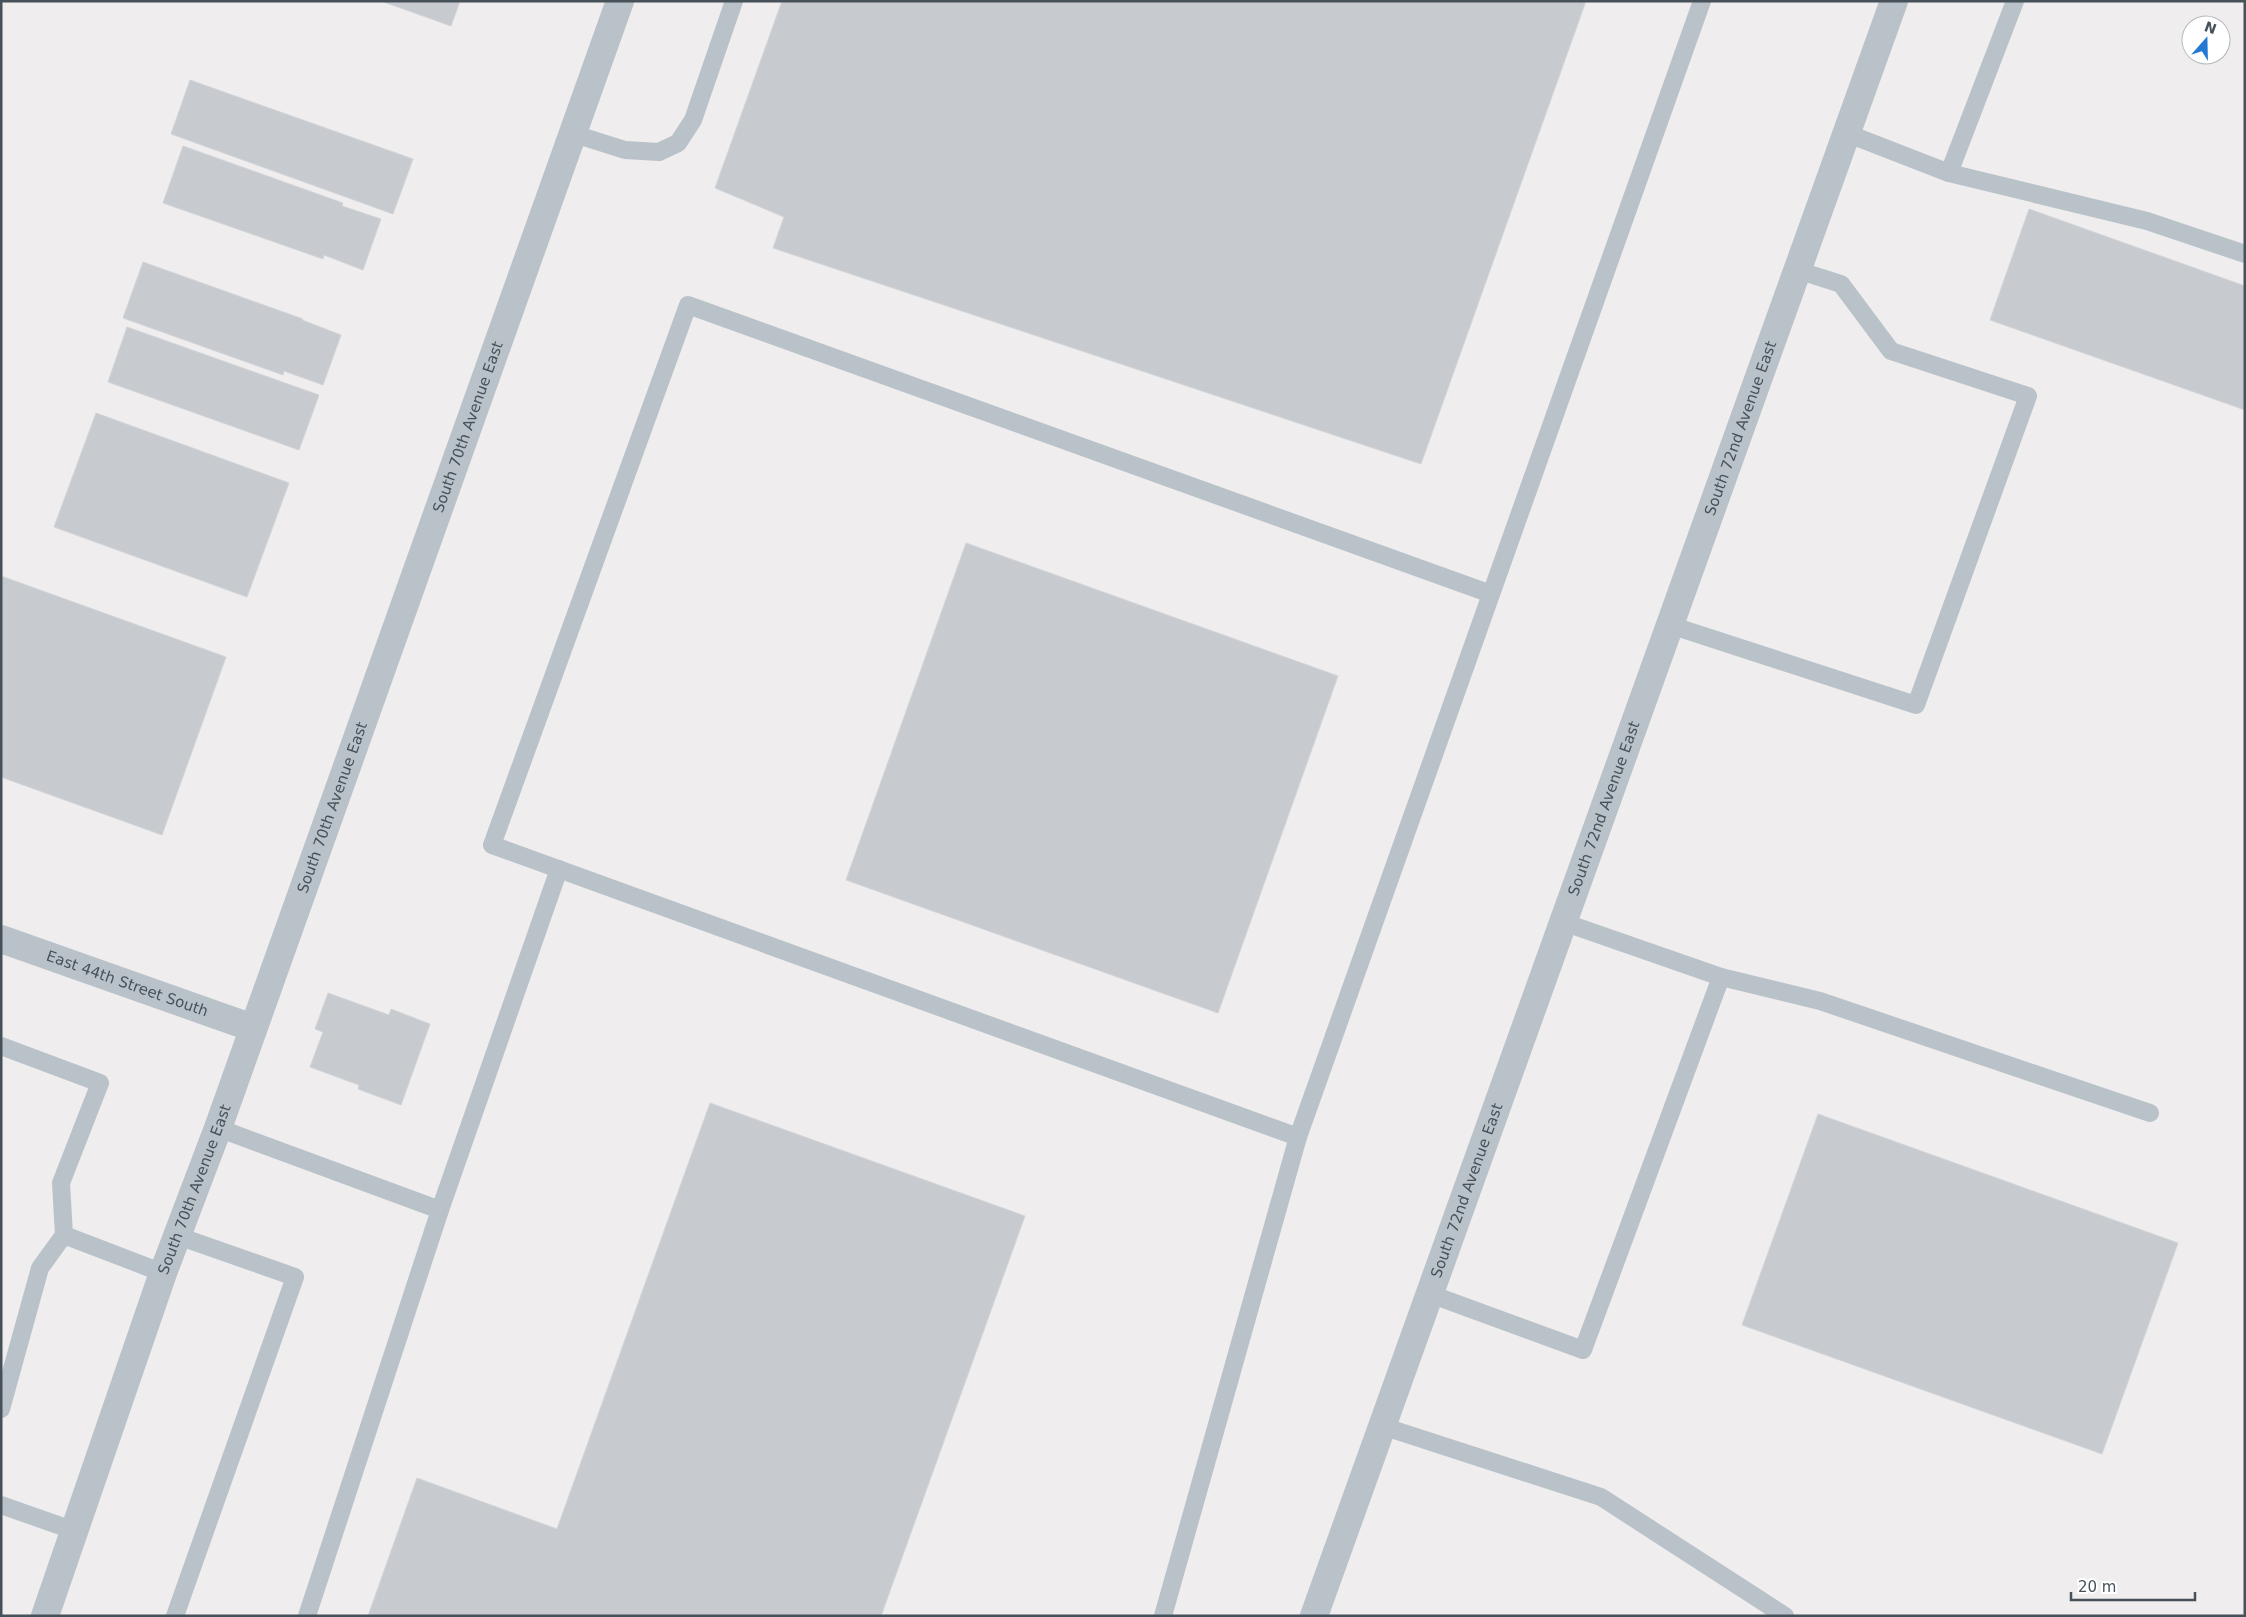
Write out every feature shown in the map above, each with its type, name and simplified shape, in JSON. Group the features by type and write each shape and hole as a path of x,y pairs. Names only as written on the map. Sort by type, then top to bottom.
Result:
{"street":[{"name":"South 70th Avenue East","path":"45,1616 163,1273 218,1128 571,133 620,1"},
{"name":"South 72nd Avenue East","path":"1314,1616 1894,1"},
{"name":"East 44th Street South","path":"1,939 253,1028"}],"lane":[{"path":"571,133 625,150 660,152 678,143 693,120 734,1"},
{"path":"1163,1616 1298,1138 1702,1"},
{"path":"1949,173 2015,1"},
{"path":"1846,133 1949,173 2147,221 2245,254"},
{"path":"1670,625 1916,705 2028,396 1891,351 1841,284 1797,270"},
{"path":"1298,1138 492,845 688,304 1491,594"},
{"path":"307,1616 440,1210 559,869"},
{"path":"1563,922 1721,978 1820,1000 2150,1113"},
{"path":"1430,1294 1583,1350 1721,978"},
{"path":"1,1046 100,1083 61,1183 64,1235 40,1268 1,1409"},
{"path":"218,1128 440,1210"},
{"path":"64,1235 163,1273"},
{"path":"175,1616 294,1277 178,1236"},
{"path":"1382,1426 1600,1497 1786,1616"},
{"path":"1,1505 75,1531"}],"building":[{"path":"381,1 460,1 451,26"},
{"path":"782,1 1586,1 1421,464 773,248 784,217 715,188"},
{"path":"190,80 413,159 393,214 171,134"},
{"path":"183,146 343,203 342,206 381,219 363,270 324,255 323,259 163,203"},
{"path":"2029,209 2245,286 2245,410 1990,320"},
{"path":"143,262 303,319 341,335 323,385 284,371 283,375 123,318"},
{"path":"127,327 319,395 299,450 108,382"},
{"path":"96,413 289,483 247,597 54,527"},
{"path":"966,543 1338,676 1218,1013 846,880"},
{"path":"1,576 226,657 162,835 1,777"},
{"path":"328,993 389,1015 391,1009 430,1024 401,1105 358,1089 359,1085 310,1067 323,1032 315,1029"},
{"path":"710,1103 1025,1216 881,1616 368,1616 417,1478 557,1529"},
{"path":"1818,1114 2178,1243 2102,1454 1742,1325"}]}
